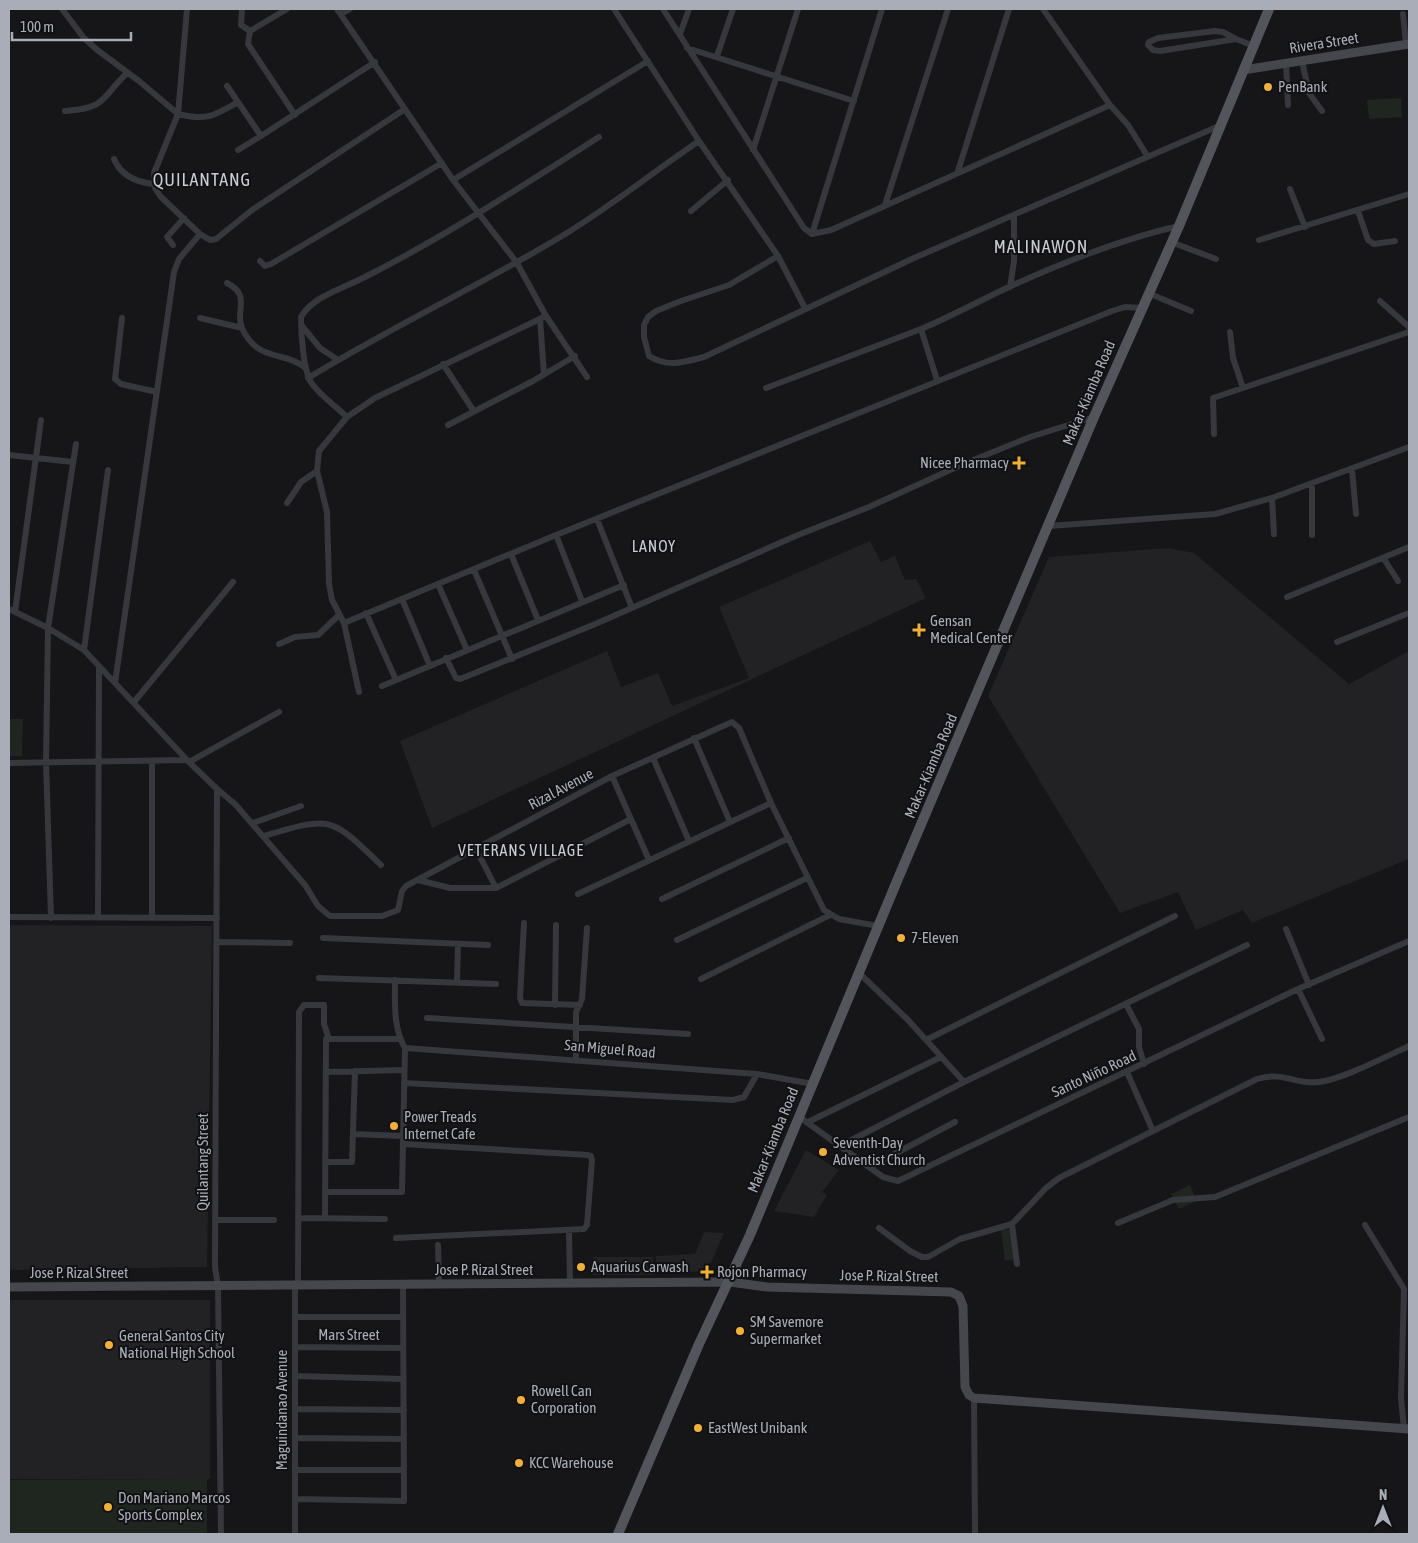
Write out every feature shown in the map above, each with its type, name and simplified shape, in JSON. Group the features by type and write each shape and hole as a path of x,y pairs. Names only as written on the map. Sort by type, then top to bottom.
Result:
{"main road":[{"name":"Makar-Kiamba Road","path":"618,1534 699,1344 730,1282 858,973 1094,417 1179,226 1269,9"}],"street":[{"path":"62,9 84,38 178,114 204,119 216,115 238,102"},
{"path":"187,9 178,114 154,173 153,184 160,196 200,234 210,240 216,239 252,210 406,109"},
{"path":"242,9 241,25 250,31"},
{"path":"250,31 287,9"},
{"path":"350,9 339,11 453,180 516,263 543,318 575,356 588,377"},
{"path":"614,9 699,141 728,180 778,256 805,308"},
{"path":"663,9 804,228 812,234 831,230 1110,104"},
{"path":"680,34 689,9"},
{"path":"717,56 733,9"},
{"path":"753,150 798,9"},
{"path":"812,234 882,9"},
{"path":"885,205 948,9"},
{"path":"958,171 1009,9"},
{"path":"1043,9 1110,104 1128,126 1148,157"},
{"path":"1403,14 1407,44"},
{"path":"250,31 248,44 250,50 295,115"},
{"path":"1236,39 1160,51 1153,50 1148,45 1149,42 1158,38 1215,31 1224,32 1254,46"},
{"name":"Rivera Street","path":"1243,70 1407,44"},
{"path":"687,48 854,101"},
{"path":"453,180 648,61"},
{"path":"1302,61 1309,93 1322,111"},
{"path":"238,150 375,62"},
{"path":"1286,63 1288,105"},
{"path":"65,111 86,110 98,105 127,73"},
{"path":"227,86 261,136"},
{"path":"778,256 729,285 681,301 656,311 648,317 644,325 644,337 649,356 670,364 704,357 805,308 1014,214 1219,126"},
{"path":"348,417 312,385 308,378 304,367 301,325 301,316 305,310 321,298 365,277 478,214 599,137"},
{"path":"308,378 565,234 699,141"},
{"path":"114,160 118,169 128,177 153,184"},
{"path":"260,261 264,266 271,264 442,163"},
{"path":"691,211 728,180"},
{"path":"1290,189 1305,227"},
{"path":"1259,240 1409,194"},
{"path":"1358,211 1368,240 1374,244 1395,241"},
{"path":"1010,287 1014,261 1014,214"},
{"path":"173,246 166,238 184,218"},
{"path":"766,388 921,329 970,308 1010,287 1145,234 1179,226"},
{"path":"115,682 174,272 179,258 200,234"},
{"path":"1171,242 1216,259"},
{"path":"227,283 238,289 241,294 242,328 251,341 267,354 298,362 304,367"},
{"path":"1148,293 1191,311"},
{"path":"1380,301 1409,327"},
{"path":"344,624 366,613 556,535 831,426 937,380 1119,308 1142,308"},
{"path":"122,318 115,379 121,384 157,392"},
{"path":"200,318 242,328"},
{"path":"360,692 344,624 332,600 329,584 327,512 317,471 319,451 348,417 375,398 543,318"},
{"path":"543,318 544,374"},
{"path":"301,325 320,348 338,360"},
{"path":"921,329 937,380"},
{"path":"1230,332 1233,358 1243,388"},
{"path":"1214,434 1213,398 1409,332"},
{"path":"448,425 575,356"},
{"path":"443,364 473,410"},
{"path":"446,658 456,678 459,680 632,608 798,535 870,507 961,465 1030,437 1094,417"},
{"path":"41,420 12,610 48,628 84,650 188,761 235,804 264,836 312,823 326,822 339,828 381,865"},
{"path":"51,918 46,762 48,628 76,444"},
{"path":"1049,526 1215,514 1272,498 1409,447"},
{"path":"9,455 73,462"},
{"path":"1352,469 1356,514"},
{"path":"84,650 108,470"},
{"path":"287,503 300,482 317,471"},
{"path":"1312,484 1312,535"},
{"path":"1272,498 1274,534"},
{"path":"597,519 632,608"},
{"path":"556,535 582,601"},
{"path":"1287,597 1384,559 1409,547"},
{"path":"511,554 538,620"},
{"path":"1384,559 1398,581"},
{"path":"474,570 512,658"},
{"path":"134,702 233,582"},
{"path":"438,584 467,650"},
{"path":"382,686 624,585"},
{"path":"402,599 430,666"},
{"path":"366,613 396,680"},
{"path":"1337,642 1409,613"},
{"path":"279,644 295,637 318,635 339,614"},
{"path":"98,918 99,667"},
{"path":"9,763 188,761 279,712"},
{"name":"Rizal Avenue","path":"264,836 305,885 318,906 330,916 382,916 398,910 402,891 406,886 612,776 732,722 739,728 771,802"},
{"path":"694,738 730,822"},
{"path":"652,758 690,841"},
{"path":"152,760 152,918"},
{"path":"612,776 649,860"},
{"name":"Quilantang Street","path":"217,789 215,1267 218,1286 221,1534"},
{"path":"578,894 771,802 807,878 820,902 830,915"},
{"path":"253,823 301,806"},
{"path":"418,880 437,886 496,888 631,819"},
{"path":"662,899 789,838"},
{"path":"476,849 496,888"},
{"path":"677,940 807,878"},
{"path":"701,979 830,915 878,926"},
{"path":"926,1040 1175,916"},
{"path":"9,917 217,918"},
{"path":"524,923 520,1001 526,1004 580,1004"},
{"path":"555,1005 556,924"},
{"path":"576,1059 576,1012 582,999 587,928"},
{"path":"1286,929 1309,985"},
{"path":"323,938 488,945"},
{"name":"Santo Niño Road","path":"798,1116 891,1181 903,1179 1298,989 1409,941"},
{"path":"217,942 290,943"},
{"path":"456,982 458,944"},
{"path":"840,1146 964,1082 1247,945"},
{"path":"858,973 926,1040 964,1082"},
{"path":"319,978 496,984"},
{"path":"326,1192 402,1192 405,1048 396,1026 394,980"},
{"path":"1298,989 1322,1039"},
{"name":"Maguindanao Avenue","path":"295,1534 295,1317 300,1218 299,1012 304,1005 324,1004 324,1024 329,1039"},
{"path":"1126,1004 1138,1029 1139,1047 1144,1064"},
{"path":"427,1018 688,1034"},
{"path":"326,1218 326,1039 400,1039"},
{"path":"880,1228 910,1251 925,1257 960,1239 1012,1224 1046,1188 1059,1178 1266,1076 1287,1076 1318,1082 1409,1046"},
{"name":"San Miguel Road","path":"405,1048 576,1059 757,1074 813,1084"},
{"path":"808,1122 941,1057"},
{"path":"326,1072 404,1070"},
{"path":"326,1162 352,1162 355,1071"},
{"path":"1127,1072 1153,1131"},
{"path":"404,1083 733,1100 744,1097 757,1074"},
{"path":"1118,1223 1162,1203 1184,1198 1215,1197 1409,1116"},
{"path":"870,1167 956,1122"},
{"path":"353,1134 403,1136"},
{"path":"396,1238 582,1230 586,1227 592,1160 590,1156 403,1144"},
{"path":"300,1218 385,1219"},
{"path":"215,1220 274,1220"},
{"path":"1012,1224 1016,1264"},
{"path":"975,1534 974,1398 991,1401 1407,1429 1401,1398 1404,1289 1365,1224"},
{"path":"568,1231 570,1283"},
{"path":"438,1245 439,1284"},
{"name":"Jose P. Rizal Street","path":"9,1287 730,1282 767,1287 945,1291 959,1296 963,1306 965,1387 969,1395 974,1398"},
{"path":"295,1499 404,1500 403,1284"},
{"path":"295,1317 403,1317"},
{"name":"Mars Street","path":"295,1347 403,1348"},
{"path":"295,1376 403,1379"},
{"path":"295,1409 404,1410"},
{"path":"295,1438 404,1438"},
{"path":"295,1470 404,1470"}],"shaded area":[{"path":"1401,98 1402,117 1369,119 1367,100"},
{"path":"870,541 881,562 895,556 905,580 916,579 926,598 432,828 400,741 607,651 621,687 658,673 672,706 749,678 719,607"},
{"path":"1168,548 1194,553 1349,684 1409,651 1409,859 1252,923 1243,910 1196,930 1178,892 1120,913 988,696 1049,557"},
{"path":"9,719 23,719 22,756 9,756"},
{"path":"9,925 212,926 207,1267 9,1270"},
{"path":"806,1150 839,1170 822,1192 827,1195 814,1217 774,1211"},
{"path":"1190,1185 1197,1201 1179,1209 1171,1194"},
{"path":"1014,1229 1017,1259 1005,1261 1001,1230"},
{"path":"704,1232 724,1233 707,1272 656,1271 656,1256 695,1254"},
{"path":"593,1257 653,1257 653,1275 593,1275"},
{"name":"General Santos City National High School","path":"9,1300 210,1300 210,1479 9,1479"},
{"name":"Don Mariano Marcos Sports Complex","path":"207,1479 207,1534 9,1534 9,1480"}],"place":[{"name":"PenBank","path":"1268,87"},
{"name":"Nicee Pharmacy","path":"1019,463"},
{"name":"Gensan Medical Center","path":"919,630"},
{"name":"7-Eleven","path":"901,938"},
{"name":"Power Treads Internet Cafe","path":"394,1126"},
{"name":"Seventh-Day Adventist Church","path":"823,1152"},
{"name":"Aquarius Carwash","path":"581,1267"},
{"name":"Rojon Pharmacy","path":"707,1272"},
{"name":"SM Savemore Supermarket","path":"740,1331"},
{"name":"General Santos City National High School","path":"109,1345"},
{"name":"Rowell Can Corporation","path":"521,1400"},
{"name":"EastWest Unibank","path":"698,1428"},
{"name":"KCC Warehouse","path":"519,1463"},
{"name":"Don Mariano Marcos Sports Complex","path":"108,1507"}],"district":[{"name":"QUILANTANG","path":"202,180"},
{"name":"MALINAWON","path":"1041,247"},
{"name":"LANOY","path":"654,546"},
{"name":"VETERANS VILLAGE","path":"521,850"}]}
